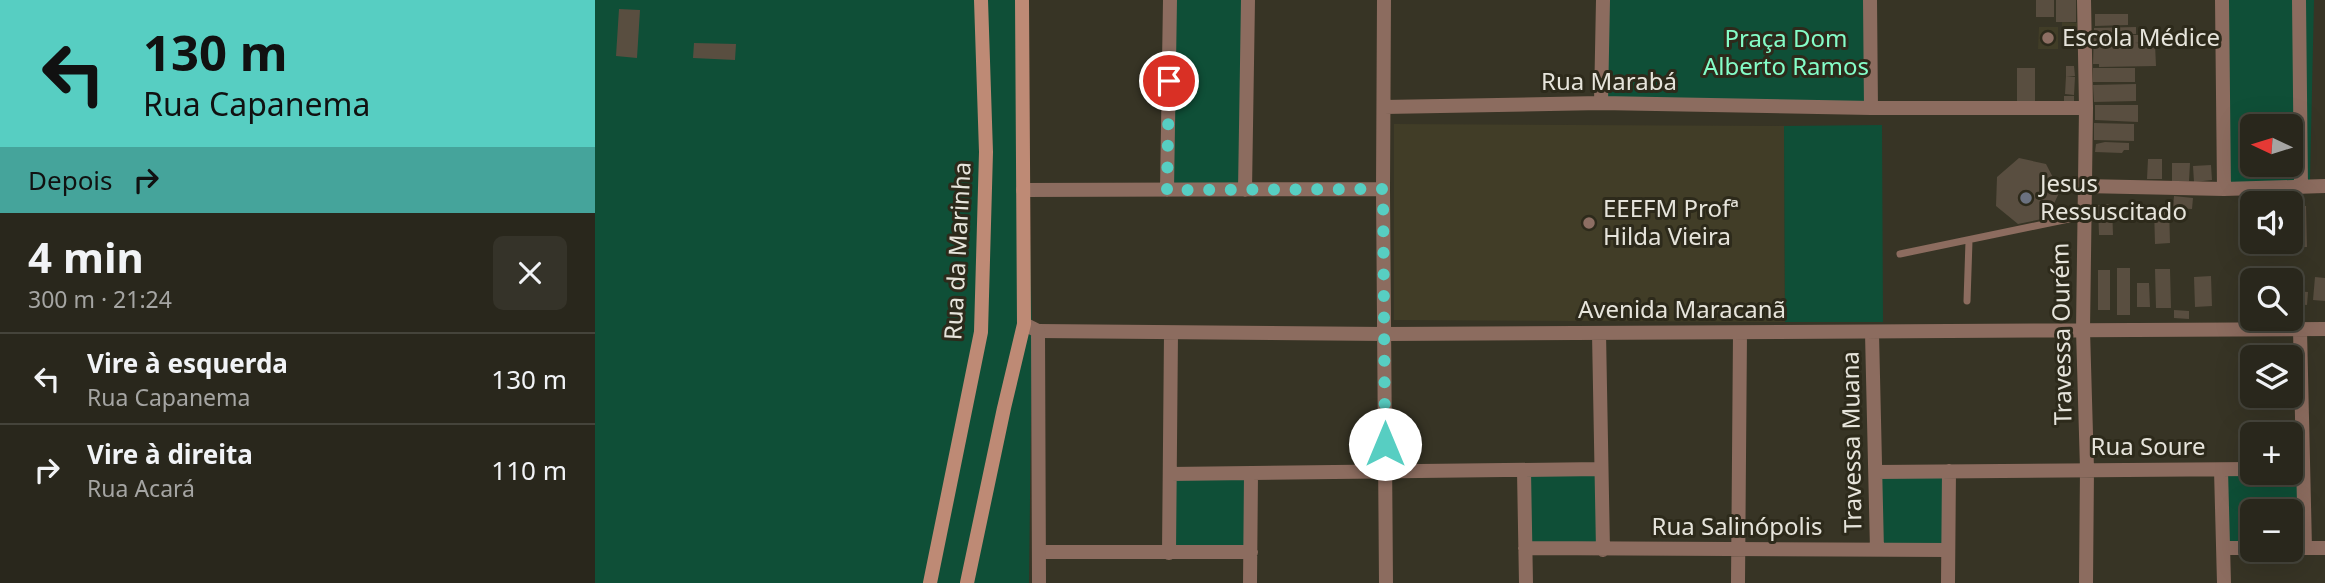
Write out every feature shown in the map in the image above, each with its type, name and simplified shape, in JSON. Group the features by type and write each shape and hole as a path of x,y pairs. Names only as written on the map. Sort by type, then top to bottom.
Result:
{"main road":[{"name":"Rua da Marinha","path":"930,583 981,332 986,152 981,0"},
{"path":"967,583 1024,324 1022,0"}],"street":[{"path":"1167,190 1170,0"},
{"path":"1245,190 1248,0"},
{"path":"1384,0 1386,583"},
{"path":"1601,103 1603,0"},
{"path":"1870,0 1871,108"},
{"name":"Travessa Ourém","path":"2084,0 2083,330 2087,469 2086,583"},
{"path":"2222,0 2224,188"},
{"path":"2299,0 2301,187"},
{"name":"Rua Marabá","path":"1384,107 1601,103 1871,108 2085,108"},
{"path":"2084,186 2325,186"},
{"path":"1024,190 1383,189"},
{"path":"1024,324 1038,331 1039,583"},
{"name":"Avenida Maracanã","path":"2303,330 2325,329"},
{"name":"Avenida Maracanã","path":"1038,331 1385,334 2240,330"},
{"path":"2298,422 2300,331"},
{"path":"1169,553 1171,333"},
{"path":"1599,333 1603,550"},
{"path":"1738,583 1740,333"},
{"name":"Travessa Muana","path":"1872,333 1877,550"},
{"path":"1170,474 1601,469"},
{"name":"Rua Soure","path":"1876,472 2240,469"},
{"path":"2221,470 2224,583"},
{"path":"1524,471 1525,583"},
{"path":"1948,583 1949,471"},
{"path":"1250,583 1251,474"},
{"name":"Rua Salinópolis","path":"1525,548 1948,550"},
{"path":"2224,548 2240,548"},
{"path":"2303,548 2325,548"},
{"path":"1040,552 1251,552"}],"lane":[{"path":"1901,254 2083,216"},
{"path":"1967,301 1969,241"}],"shaded area":[{"name":"Escola Médice","path":"2062,22 2077,23 2077,46 2062,46"},
{"name":"Escola Médice","path":"2039,27 2058,27 2058,49 2038,49"},
{"name":"EEEFM Profª Hilda Vieira","path":"1394,124 1784,126 1785,322 1394,320"}],"green space":[{"path":"595,0 1025,0 1032,331 1029,583 595,583"},
{"path":"1170,0 1248,0 1245,190 1167,190"},
{"name":"Praça Dom Alberto Ramos","path":"1603,0 1870,0 1871,108 1601,103"},
{"path":"2222,0 2314,0 2310,180 2224,189"},
{"path":"1882,125 1883,322 1785,322 1784,126"},
{"path":"2303,467 2305,548 2303,499 2240,499 2240,548 2224,548 2221,470 2240,471 2240,485 2303,485"},
{"path":"1601,469 1603,550 1525,548 1524,471"},
{"path":"1949,471 1948,550 1877,550 1876,472"},
{"path":"1170,474 1251,474 1251,552 1169,553"}],"building":[{"path":"2036,0 2054,0 2054,17 2036,17"},
{"path":"2056,0 2076,0 2076,22 2056,22"},
{"path":"619,9 640,10 637,58 616,56"},
{"path":"2095,14 2128,14 2128,25 2095,26"},
{"path":"2136,27 2136,34 2112,35 2145,35 2145,42 2135,43 2155,44 2156,66 2099,67 2099,64 2093,64 2094,28"},
{"path":"694,43 736,44 735,60 693,58"},
{"path":"2066,66 2074,66 2075,76 2066,76"},
{"path":"2017,68 2035,68 2035,105 2017,105"},
{"path":"2093,68 2135,68 2135,82 2093,82"},
{"path":"2066,76 2075,77 2074,95 2065,94"},
{"path":"2136,84 2136,101 2094,102 2093,85"},
{"path":"2064,96 2074,96 2074,103 2064,103"},
{"path":"2095,105 2138,105 2138,122 2095,120"},
{"path":"2094,123 2134,124 2134,141 2094,140"},
{"path":"2129,143 2129,150 2122,153 2095,152 2096,144"},
{"name":"Jesus Ressuscitado","path":"2019,158 2046,164 2060,191 2047,218 2018,224 1996,206 1997,177"},
{"path":"2148,159 2162,159 2162,179 2147,179"},
{"path":"2172,163 2190,163 2189,181 2172,181"},
{"path":"2211,165 2212,180 2194,182 2193,166"},
{"path":"2174,196 2193,198 2192,209 2173,208"},
{"path":"2112,204 2113,235 2099,235 2098,205"},
{"path":"2169,206 2170,243 2155,244 2154,207"},
{"path":"2303,206 2306,206 2307,247 2303,247"},
{"path":"2117,268 2130,268 2130,315 2117,315"},
{"path":"2155,269 2170,269 2171,308 2156,308"},
{"path":"2098,270 2110,270 2110,310 2098,310"},
{"path":"2211,276 2212,306 2195,307 2194,277"},
{"path":"2315,277 2325,278 2325,301 2313,300"},
{"path":"2137,283 2149,283 2150,307 2137,307"},
{"path":"2303,292 2308,292 2307,305 2303,305"},
{"path":"2174,310 2189,311 2189,319 2174,318"}],"place":[{"name":"Escola Médice","path":"2048,38"},
{"name":"Jesus Ressuscitado","path":"2026,198"},
{"name":"EEEFM Profª Hilda Vieira","path":"1589,223"}],"route":[{"path":"1169,81 1167,190 1383,189 1385,444"}]}
